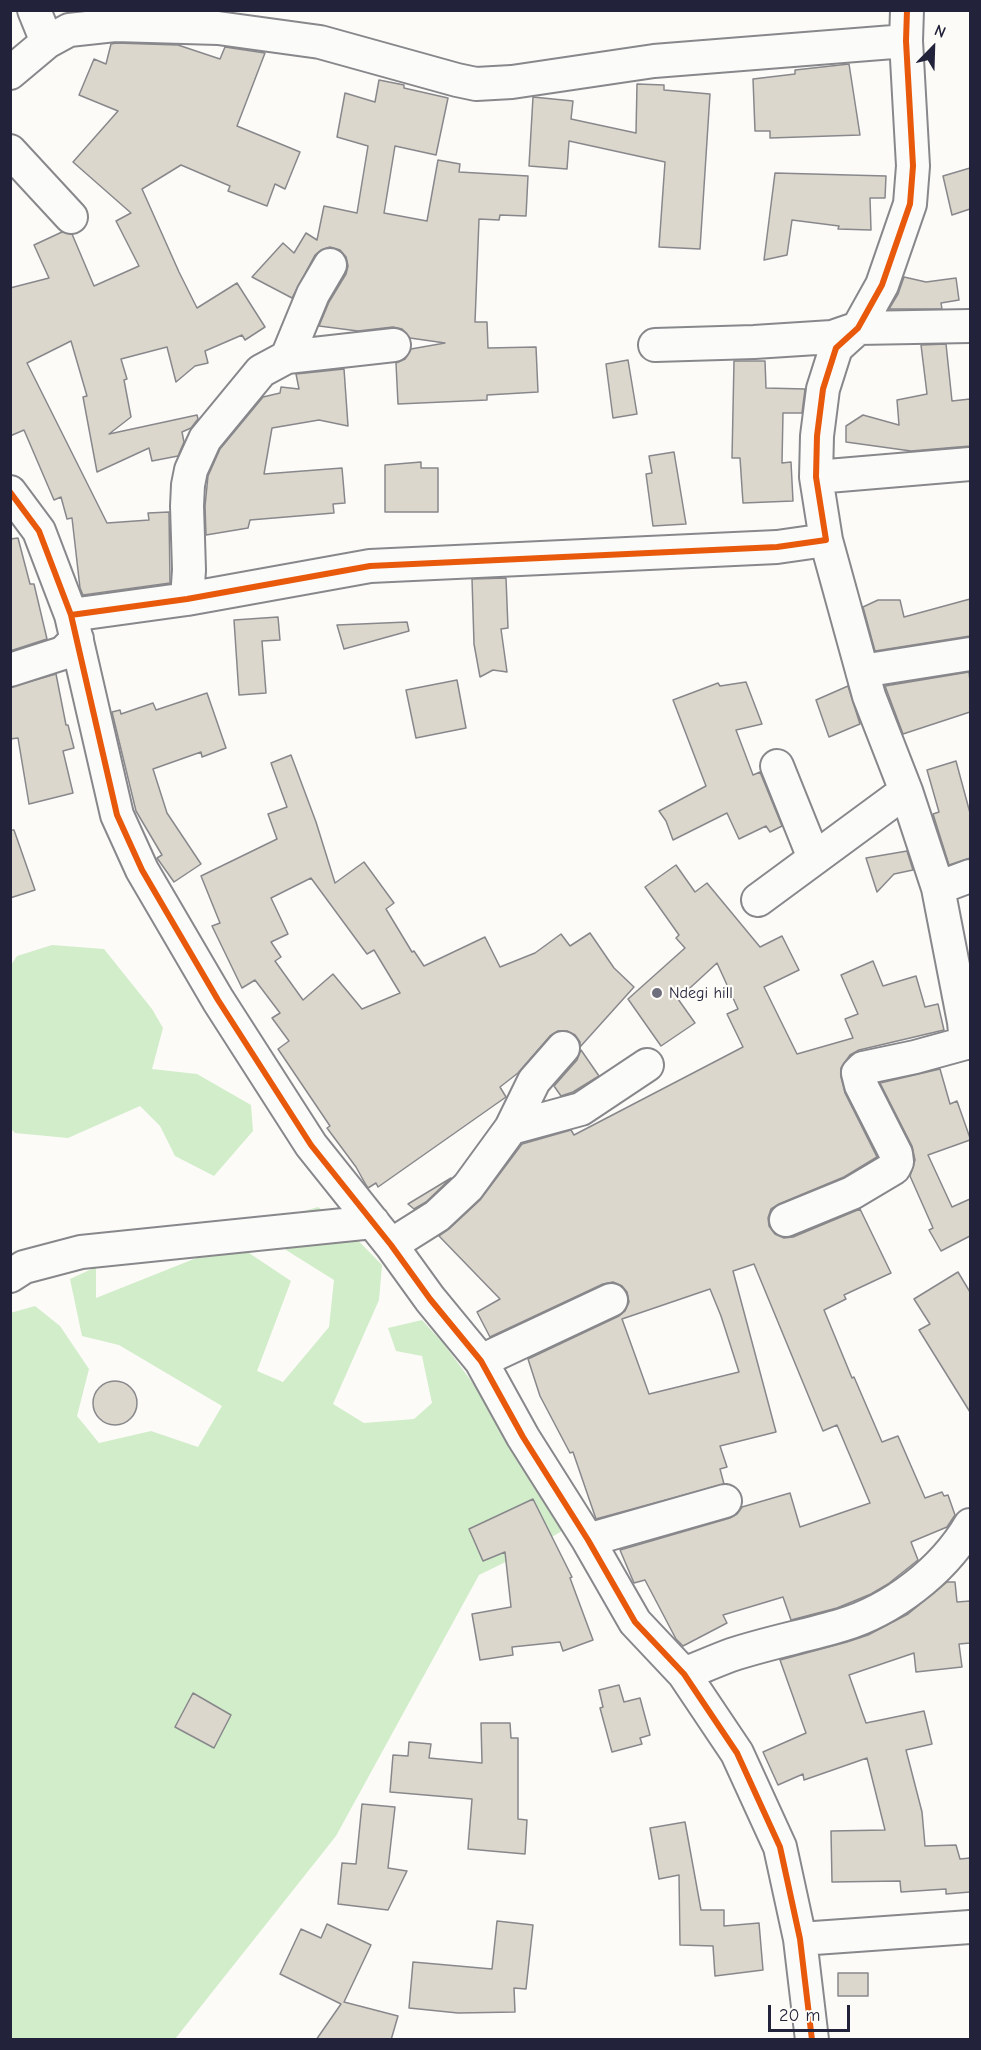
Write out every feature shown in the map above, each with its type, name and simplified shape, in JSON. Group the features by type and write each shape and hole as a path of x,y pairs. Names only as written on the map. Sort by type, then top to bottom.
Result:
{"street":[{"path":"34,10 63,28 116,25 218,28 320,42 476,84 512,82 907,26 913,166 910,204 882,285 858,328 836,348 823,389 817,436 816,477 826,540 869,696 906,791 938,888 968,1043 863,1068 858,1073 861,1085 896,1154 897,1162 894,1168 852,1193 786,1221"},
{"path":"10,74 63,28"},
{"path":"10,151 71,217"},
{"path":"287,357 314,294 330,265"},
{"path":"655,345 832,337 858,328 970,326"},
{"path":"187,599 189,559 187,506 191,470 206,439 261,371 287,357 394,345"},
{"path":"816,477 970,464"},
{"path":"10,492 39,531 74,627 117,815 142,870 219,1000 311,1145 430,1299 481,1360 523,1437 588,1540 635,1622 684,1674 737,1753 780,1847 800,1939 812,2040"},
{"path":"74,627 187,599 370,566 777,548 826,540"},
{"path":"10,670 63,653 74,627"},
{"path":"862,671 970,654"},
{"path":"777,766 814,858"},
{"path":"758,900 906,791"},
{"path":"938,888 970,876"},
{"path":"10,1276 24,1267 81,1252 382,1234 437,1215 468,1187 512,1128 534,1081 563,1048"},
{"path":"512,1128 581,1109 647,1065"},
{"path":"481,1360 611,1300"},
{"path":"588,1540 725,1501"},
{"path":"684,1674 730,1656 844,1624 887,1606 928,1576 962,1540 970,1526"},
{"path":"800,1939 970,1927"}],"green space":[{"path":"52,945 104,949 152,1009 163,1028 152,1069 197,1074 251,1105 253,1131 214,1176 175,1156 160,1126 140,1106 68,1138 15,1133 11,1129 11,965 17,956"},
{"path":"318,1207 342,1224 382,1265 379,1300 333,1404 364,1423 414,1419 432,1403 422,1356 396,1351 388,1328 422,1320 444,1344 508,1431 562,1531 479,1575 336,1836 175,2039 11,2039 10,1313 35,1306 60,1326 89,1369 77,1416 99,1443 151,1431 198,1447 222,1406 119,1345 82,1336 70,1279 96,1267 96,1298 234,1243 291,1281 257,1371 283,1382 329,1327 334,1280 286,1250 281,1218"}],"building":[{"path":"111,44 178,45 220,59 225,47 265,53 237,126 300,152 285,189 275,184 267,206 228,191 230,186 181,165 142,189 197,308 237,283 265,327 245,340 242,335 205,351 208,363 195,366 176,382 167,347 121,359 127,379 124,380 131,417 109,434 197,415 198,419 191,428 182,432 184,442 178,456 152,461 149,448 97,472 83,397 87,396 71,341 27,363 107,523 149,520 148,513 169,512 170,583 83,595 80,588 72,518 67,519 61,497 54,500 24,430 10,436 10,288 49,278 34,245 62,232 72,234 94,286 139,266 116,221 131,213 73,162 118,111 79,95 94,59 106,64"},
{"path":"849,64 860,135 770,138 770,131 755,131 753,79 795,74 795,70"},
{"path":"379,80 448,98 436,155 395,146 384,213 427,221 438,160 460,164 459,172 528,176 526,216 500,215 499,220 479,219 475,322 487,322 488,348 536,347 538,392 487,395 487,400 398,404 396,363 405,359 411,349 445,343 410,338 402,329 393,327 358,331 319,326 329,302 346,274 348,266 346,257 340,250 330,247 315,255 292,298 252,277 283,243 294,253 306,233 317,240 324,206 357,213 368,146 337,137 345,93 375,102"},
{"path":"637,84 664,85 664,90 710,94 700,249 659,247 665,162 569,141 567,169 529,166 533,97 573,101 571,119 636,133"},
{"path":"970,168 970,209 952,215 943,176"},
{"path":"775,173 886,176 885,198 870,198 871,230 838,229 839,226 792,220 787,255 764,260"},
{"path":"904,277 926,282 956,278 959,300 941,303 942,309 889,309"},
{"path":"946,344 952,401 970,399 970,446 911,451 846,442 846,426 863,415 899,425 897,400 927,394 921,345"},
{"path":"628,360 637,414 613,418 606,364"},
{"path":"734,361 765,361 766,388 805,389 802,413 783,413 782,463 791,462 793,501 743,503 740,458 732,458"},
{"path":"344,369 348,426 319,420 272,428 264,474 342,468 345,503 333,504 334,513 250,520 248,528 206,535 205,506 208,476 220,449 263,397 280,393 281,387 299,389 296,374"},
{"path":"674,452 686,524 653,526 646,474 652,473 649,456"},
{"path":"421,462 421,468 438,468 438,512 385,512 385,465"},
{"path":"18,538 30,584 34,584 47,639 10,651 10,539"},
{"path":"506,578 508,628 501,629 507,672 493,670 480,677 474,644 472,579"},
{"path":"970,599 970,636 875,651 863,607 878,600 900,600 904,617"},
{"path":"278,617 280,640 262,641 266,693 239,695 234,620"},
{"path":"407,622 409,631 344,649 337,625"},
{"path":"969,672 970,712 903,734 885,686"},
{"path":"56,674 66,725 68,725 74,748 63,751 73,793 29,804 18,738 10,739 10,687"},
{"path":"457,680 466,728 416,738 406,690"},
{"path":"746,682 762,724 736,730 753,775 760,772 782,826 770,832 766,826 739,839 727,813 673,840 666,821 659,811 706,786 673,700 718,683 720,686"},
{"path":"848,686 860,724 829,737 816,700"},
{"path":"207,693 226,748 202,757 201,752 153,769 167,813 201,864 174,882 157,858 162,855 136,811 112,712 120,710 121,714 153,703 156,710"},
{"path":"291,755 316,822 335,883 364,862 394,903 386,909 412,952 414,951 424,966 485,937 500,967 535,953 561,934 570,946 590,933 614,968 634,987 580,1047 580,1042 575,1035 567,1031 558,1031 550,1036 518,1073 500,1087 506,1097 378,1187 376,1183 368,1188 356,1167 327,1128 330,1126 278,1049 289,1041 272,1018 280,1013 255,980 242,988 212,926 220,923 201,876 277,839 268,814 287,807 271,763","holes":["311,878 367,954 374,950 400,993 362,1009 333,974 303,1000 275,961 281,957 271,942 288,934 271,898"]},
{"path":"956,761 970,813 970,858 949,865 933,814 939,812 927,770"},
{"path":"10,830 14,830 35,890 10,898"},
{"path":"907,851 913,870 894,874 877,892 866,858"},
{"path":"676,865 695,892 707,883 760,947 782,936 799,970 764,987 797,1054 853,1038 845,1019 858,1014 841,975 873,961 883,986 916,976 925,1007 938,1004 944,1030 859,1050 850,1055 841,1068 845,1093 877,1157 844,1177 779,1204 771,1209 768,1218 769,1226 775,1234 784,1238 793,1237 860,1209 891,1273 844,1295 846,1299 824,1310 882,1442 898,1436 925,1498 942,1492 944,1496 948,1495 955,1515 947,1527 911,1542 918,1560 888,1584 871,1594 837,1608 791,1620 783,1597 723,1615 727,1623 683,1646 676,1639 645,1580 634,1583 620,1550 730,1518 742,1507 790,1493 800,1527 870,1503 837,1425 823,1431 754,1264 733,1271 776,1432 720,1446 727,1467 720,1469 724,1484 596,1519 573,1452 570,1453 540,1396 528,1359 619,1316 625,1311 629,1302 627,1292 622,1286 613,1282 603,1284 490,1337 477,1312 500,1299 439,1236 480,1200 522,1144 571,1130 574,1135 743,1047 727,1014 738,1009 717,963 678,999 695,1023 661,1046 628,999 685,948 676,938 679,935 645,887","holes":["710,1289 739,1372 649,1394 622,1319"]},
{"path":"581,1050 599,1076 573,1092 561,1096 554,1086 577,1060"},
{"path":"940,1069 950,1104 957,1101 970,1138 970,1140 928,1155 952,1207 970,1199 970,1236 941,1251 929,1230 933,1228 910,1176 915,1160 912,1146 880,1083"},
{"path":"451,1178 426,1202 414,1209 408,1204"},
{"path":"958,1272 970,1292 970,1412 919,1330 930,1324 914,1299"},
{"path":"115,1381 130,1388 137,1403 130,1418 115,1425 100,1418 93,1403 100,1388"},
{"path":"533,1499 572,1577 570,1578 593,1640 563,1651 560,1642 512,1647 513,1655 480,1660 472,1614 511,1607 505,1552 483,1561 469,1529"},
{"path":"947,1582 955,1582 957,1602 970,1601 970,1643 959,1644 962,1667 916,1672 914,1653 849,1675 866,1723 924,1711 932,1744 906,1750 922,1812 925,1846 956,1845 960,1859 970,1858 970,1892 946,1894 946,1889 901,1892 900,1881 832,1882 831,1831 885,1830 867,1758 804,1780 803,1774 778,1785 763,1752 806,1733 780,1660 868,1635 908,1614"},
{"path":"619,1685 624,1702 640,1698 650,1735 640,1738 642,1744 612,1752 600,1708 603,1707 599,1690"},
{"path":"193,1693 231,1715 214,1748 175,1727"},
{"path":"481,1723 510,1723 511,1738 518,1738 518,1819 527,1820 525,1854 468,1849 472,1799 390,1792 393,1755 408,1756 409,1742 431,1744 429,1758 482,1763"},
{"path":"362,1804 395,1807 388,1868 407,1871 388,1910 338,1904 342,1863 356,1864"},
{"path":"685,1822 701,1910 724,1910 724,1926 759,1923 763,1970 715,1976 713,1946 680,1945 679,1875 659,1879 650,1828"},
{"path":"497,1921 533,1925 526,1989 514,1988 515,2012 458,2013 409,2008 413,1962 492,1969"},
{"path":"327,1924 371,1945 344,2002 398,2016 391,2040 316,2040 341,2004 280,1974 301,1929 321,1938"},
{"path":"838,1973 868,1973 868,1996 838,1996"}],"cycle path":[{"path":"71,615 187,599 370,566 777,547 826,540 816,477 817,436 823,389 836,348 858,328 882,285 910,204 913,166 906,41 907,10"},
{"path":"10,492 39,531 71,615 117,815 142,870 218,1000 311,1145 481,1361 523,1437 588,1540 635,1622 684,1674 737,1753 780,1847 800,1939 812,2040"}],"place":[{"name":"Ndegi hill","path":"657,993"}]}
